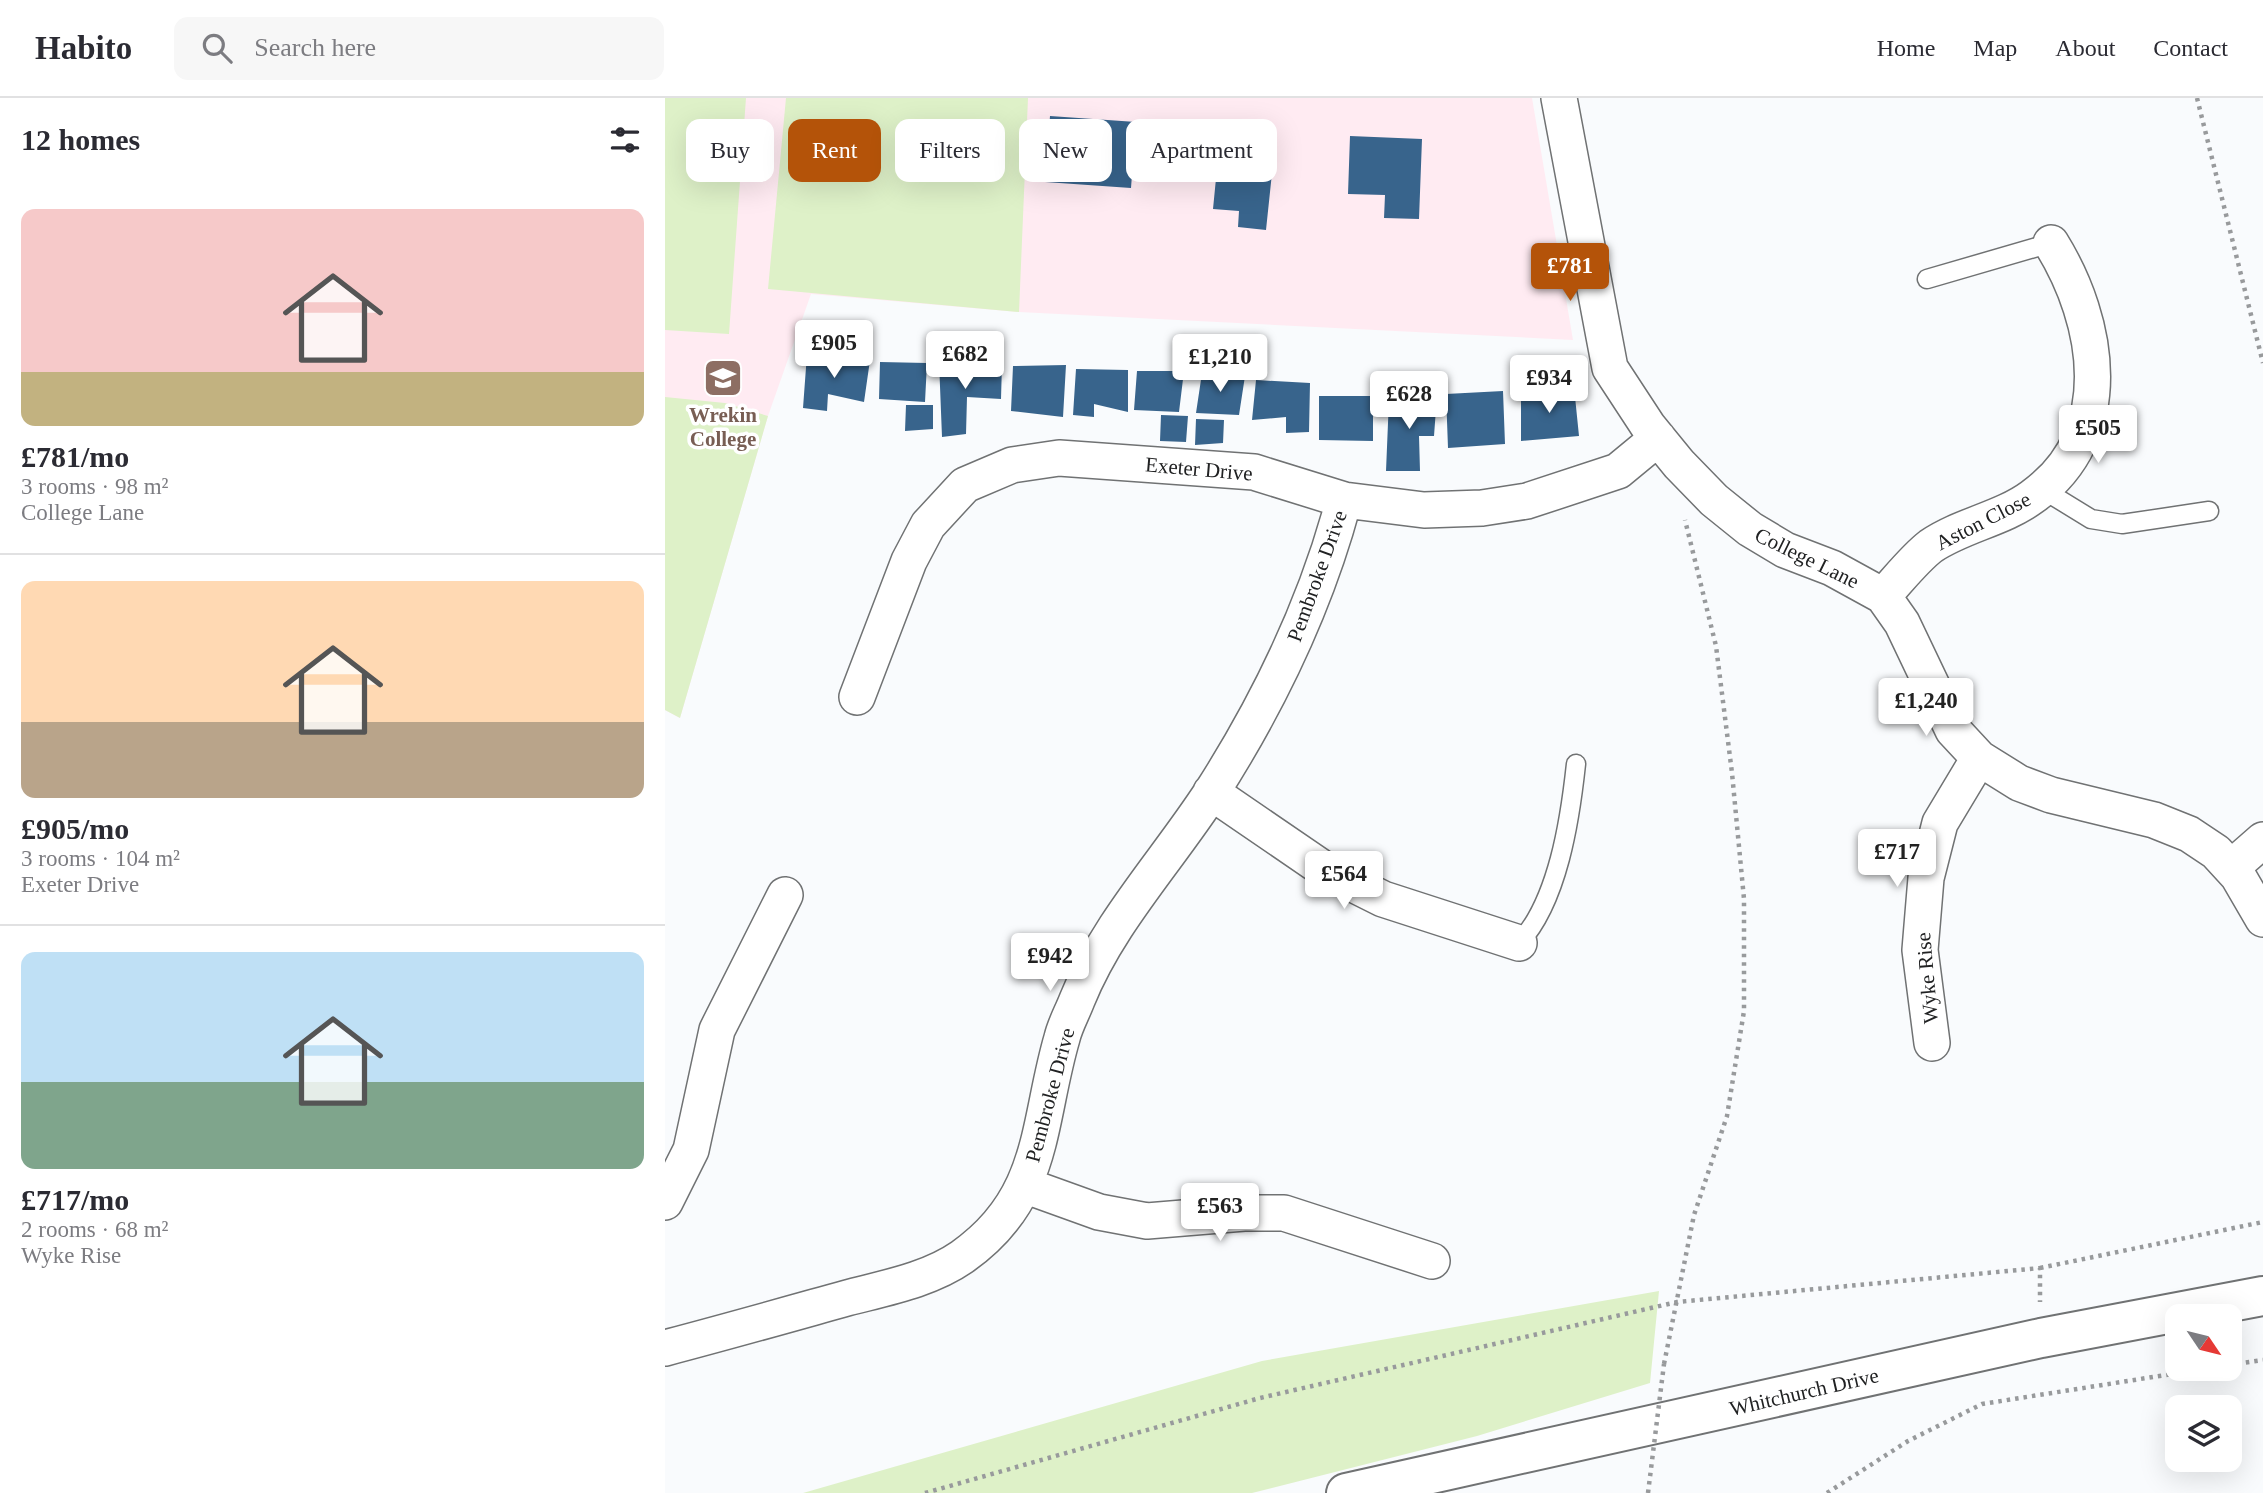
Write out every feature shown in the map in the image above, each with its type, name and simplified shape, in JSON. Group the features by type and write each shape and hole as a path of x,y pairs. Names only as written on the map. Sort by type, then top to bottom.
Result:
{"main road":[{"name":"Whitchurch Drive","path":"1346,1493 2041,1338 2263,1296"}],"street":[{"name":"College Lane","path":"1559,98 1610,368 1668,451 1714,500 1750,529 1784,550 1832,568 1883,596 1902,623 1953,730 1979,758 2019,783 2051,795 2154,820 2189,834 2216,852 2231,868 2263,919"},
{"name":"Aston Close","path":"1883,596 1931,547 2031,499 2066,464 2094,396 2090,341 2068,270 2051,243"},
{"name":"Exeter Drive","path":"857,697 909,561 927,525 965,485 1012,465 1059,458 1254,472 1344,500 1424,510 1482,508 1527,501 1618,471 1668,451"},
{"name":"Pembroke Drive","path":"665,1348 917,1279 962,1257 999,1223 1024,1185 1041,1143 1062,1038 1083,986 1107,941 1211,792 1305,621 1344,500"},
{"name":"Wyke Rise","path":"1932,1043 1920,950 1926,878 1940,823 1979,758"},
{"path":"1211,792 1325,870 1383,899 1519,943"},
{"path":"2231,868 2263,840"},
{"path":"665,1202 691,1150 717,1030 785,895"},
{"path":"1024,1185 1099,1212 1147,1221 1244,1213 1283,1213 1432,1261"}],"lane":[{"path":"1927,279 2051,243"},
{"path":"2042,489 2091,519 2122,524 2209,511"},
{"path":"1519,943 1534,927 1548,891 1570,817 1576,764"}],"path":[{"path":"2197,98 2263,363"},
{"path":"1648,1493 1664,1364 1693,1215 1727,1116 1744,1011 1744,911 1716,646 1687,537 1668,451"},
{"path":"925,1493 1260,1398 1677,1302 2040,1268 2263,1222"},
{"path":"2040,1268 2041,1338"},
{"path":"2242,1363 2263,1360"},
{"path":"1827,1493 1908,1441 1982,1404 2165,1375"}],"shaded area":[{"name":"Wrekin College","path":"665,98 1532,98 1573,340 1019,312 811,294 768,416 680,718 665,710"}],"green space":[{"path":"665,98 746,98 744,119 686,119 686,182 740,182 729,334 665,330"},
{"path":"786,98 1028,98 1027,119 1019,119 1019,182 1024,182 1019,312 768,289"},
{"path":"665,397 725,403 768,416 680,718 665,710"},
{"path":"1659,1291 1650,1383 1477,1436 1252,1493 803,1493 1262,1361"}],"building":[{"path":"1050,116 1093,119 1050,119"},
{"path":"1112,120 1126,121 1126,182 1131,182 1131,188 1045,182 1112,182"},
{"path":"1350,136 1422,139 1419,219 1384,218 1385,195 1348,194"},
{"path":"1216,182 1271,182 1266,230 1238,227 1239,211 1213,209"},
{"path":"807,354 870,360 864,402 828,394 827,411 803,408"},
{"path":"939,361 1002,364 1001,399 967,397 966,434 942,437"},
{"path":"880,362 927,363 925,402 879,399"},
{"path":"1066,365 1063,417 1011,411 1013,366"},
{"path":"1076,369 1128,370 1128,412 1094,404 1094,417 1073,415"},
{"path":"1137,371 1184,371 1179,412 1134,410"},
{"path":"1202,373 1245,376 1239,415 1196,413"},
{"path":"1256,380 1310,383 1309,432 1286,433 1286,417 1252,420"},
{"path":"1574,387 1579,436 1521,441 1521,394"},
{"path":"1503,391 1505,444 1448,448 1446,394"},
{"path":"1437,395 1434,436 1419,436 1420,471 1386,471 1389,399"},
{"path":"1319,396 1373,396 1373,441 1319,440"},
{"path":"906,405 933,405 933,429 905,431"},
{"path":"1161,415 1188,416 1186,442 1160,441"},
{"path":"1196,419 1224,420 1223,443 1195,445"}],"place":[{"name":"Wrekin College","path":"723,378"}]}
